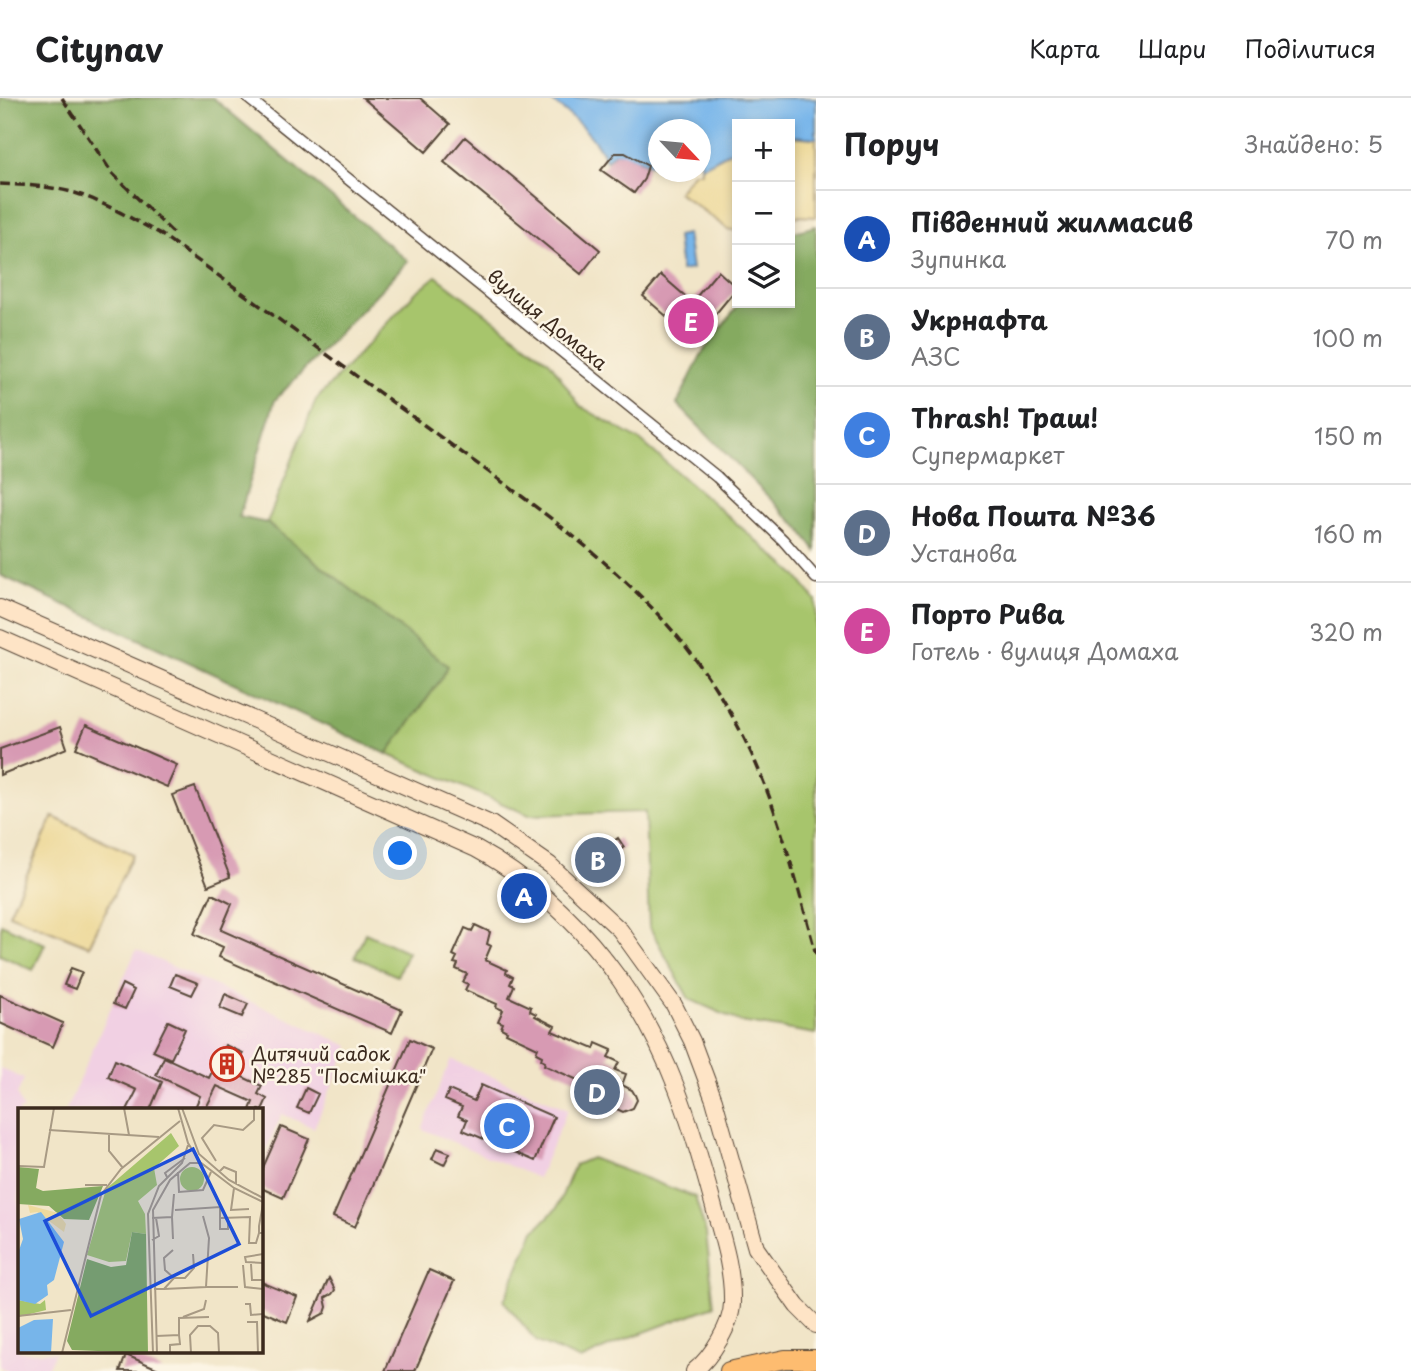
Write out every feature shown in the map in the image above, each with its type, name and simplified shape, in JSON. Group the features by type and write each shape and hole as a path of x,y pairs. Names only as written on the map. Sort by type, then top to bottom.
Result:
{"main road":[{"path":"729,1371 785,1359 816,1359"}],"street":[{"name":"вулиця Домаха","path":"248,98 716,477 783,540 816,578"},
{"path":"0,608 491,824 550,865 621,930 674,1005 692,1041 714,1100 756,1248 797,1306 816,1325"},
{"path":"0,638 476,849 507,866 568,919 619,978 656,1038 684,1105 712,1202 729,1264 732,1306 714,1349 694,1371"}],"shaded area":[{"path":"136,950 349,1046 314,1128 282,1114 262,1160 262,1108 67,1108"},
{"path":"451,1059 568,1109 538,1178 422,1129"},
{"path":"0,1068 24,1079 17,1094 22,1108 18,1108 18,1354 54,1354 46,1371 8,1371 0,1367"}],"green space":[{"path":"0,98 213,98 408,261 275,400 239,517 267,523 448,666 387,754 0,575"},
{"path":"816,226 816,551 801,530 677,404 702,353 736,308 795,308 795,232"},
{"path":"436,276 550,362 580,406 641,441 795,574 816,601 816,1034 741,1022 689,999 649,926 645,812 529,815 387,754 442,678 447,666 267,523 316,400 414,294"},
{"path":"1,924 45,944 33,970 0,955"},
{"path":"365,933 408,952 397,976 355,957"},
{"path":"591,1158 695,1197 706,1233 714,1306 626,1339 581,1360 537,1342 504,1301 534,1231 557,1208 575,1165"}],"sand":[{"path":"795,136 816,138 816,217 795,217"},
{"path":"732,151 732,230 678,192 686,182 711,182 711,162"},
{"path":"53,817 133,854 89,946 9,914"}],"water":[{"path":"548,98 816,98 816,138 795,136 795,119 732,119 732,151 711,162 711,119 648,119 648,164 615,153 606,161 589,134"},
{"path":"687,234 692,269 681,271 677,236"}],"building":[{"path":"363,98 420,98 450,124 426,152"},
{"path":"465,137 600,250 581,274 444,162"},
{"path":"615,153 625,153 648,166 644,179 634,193 601,170"},
{"path":"718,271 732,284 732,294 694,340 643,296 661,275 692,302"},
{"path":"86,725 177,765 167,787 76,748"},
{"path":"60,727 67,748 0,775 0,749"},
{"path":"195,787 230,877 208,886 172,795"},
{"path":"618,838 624,847 612,857 619,864 596,883 577,864 601,843 606,847"},
{"path":"212,894 232,904 221,930 402,1010 392,1033 219,957 223,947 194,934"},
{"path":"475,925 490,932 487,944 491,946 485,960 507,970 506,973 513,977 510,984 514,986 509,997 531,1007 530,1011 536,1014 535,1016 555,1026 552,1031 594,1049 596,1043 612,1050 608,1057 619,1062 615,1070 626,1074 622,1085 632,1090 637,1100 633,1108 623,1112 576,1090 580,1081 544,1065 542,1056 536,1053 538,1048 501,1028 503,1023 498,1021 503,1010 496,1007 497,1004 465,990 468,984 463,982 467,974 456,969 458,964 454,963 457,957 453,955 465,928 472,931"},
{"path":"71,968 82,972 75,989 64,985"},
{"path":"175,974 198,983 192,995 170,986"},
{"path":"122,984 134,990 125,1009 113,1004"},
{"path":"225,994 248,1004 242,1017 220,1008"},
{"path":"0,995 63,1023 53,1047 0,1023"},
{"path":"168,1021 185,1029 171,1059 153,1051"},
{"path":"410,1039 432,1049 355,1227 333,1217"},
{"path":"225,1045 243,1053 234,1073 262,1086 258,1094 267,1099 262,1110 251,1108 253,1102 217,1086 206,1108 195,1108 200,1096 156,1075 164,1057 209,1078"},
{"path":"115,1060 162,1082 151,1108 128,1108 137,1090 108,1077"},
{"path":"481,1085 554,1117 535,1161 463,1130 467,1120 458,1116 462,1107 445,1100 449,1090 474,1101"},
{"path":"306,1088 318,1094 309,1113 297,1108"},
{"path":"281,1127 309,1139 283,1198 262,1188 262,1170"},
{"path":"437,1148 450,1153 444,1165 432,1159"},
{"path":"429,1270 454,1281 415,1371 385,1371"},
{"path":"329,1278 335,1290 325,1298 325,1313 310,1321"},
{"path":"262,1282 297,1297 287,1322 262,1311"},
{"path":"126,1355 163,1371 120,1371"}],"railway":[{"path":"62,98 112,173 173,233"},
{"path":"0,184 47,187 75,193 159,233 549,517 627,583 663,619 695,659 741,732 779,825 816,954"}],"place":[{"name":"Порто Рива","path":"691,321"},
{"name":"Укрнафта","path":"598,860"},
{"name":"Південний жилмасив","path":"524,896"},
{"name":"Дитячий садок №285 \"Посмішка\"","path":"227,1064"},
{"name":"Нова Пошта №36","path":"597,1092"},
{"name":"Thrash! Траш!","path":"507,1126"}]}
